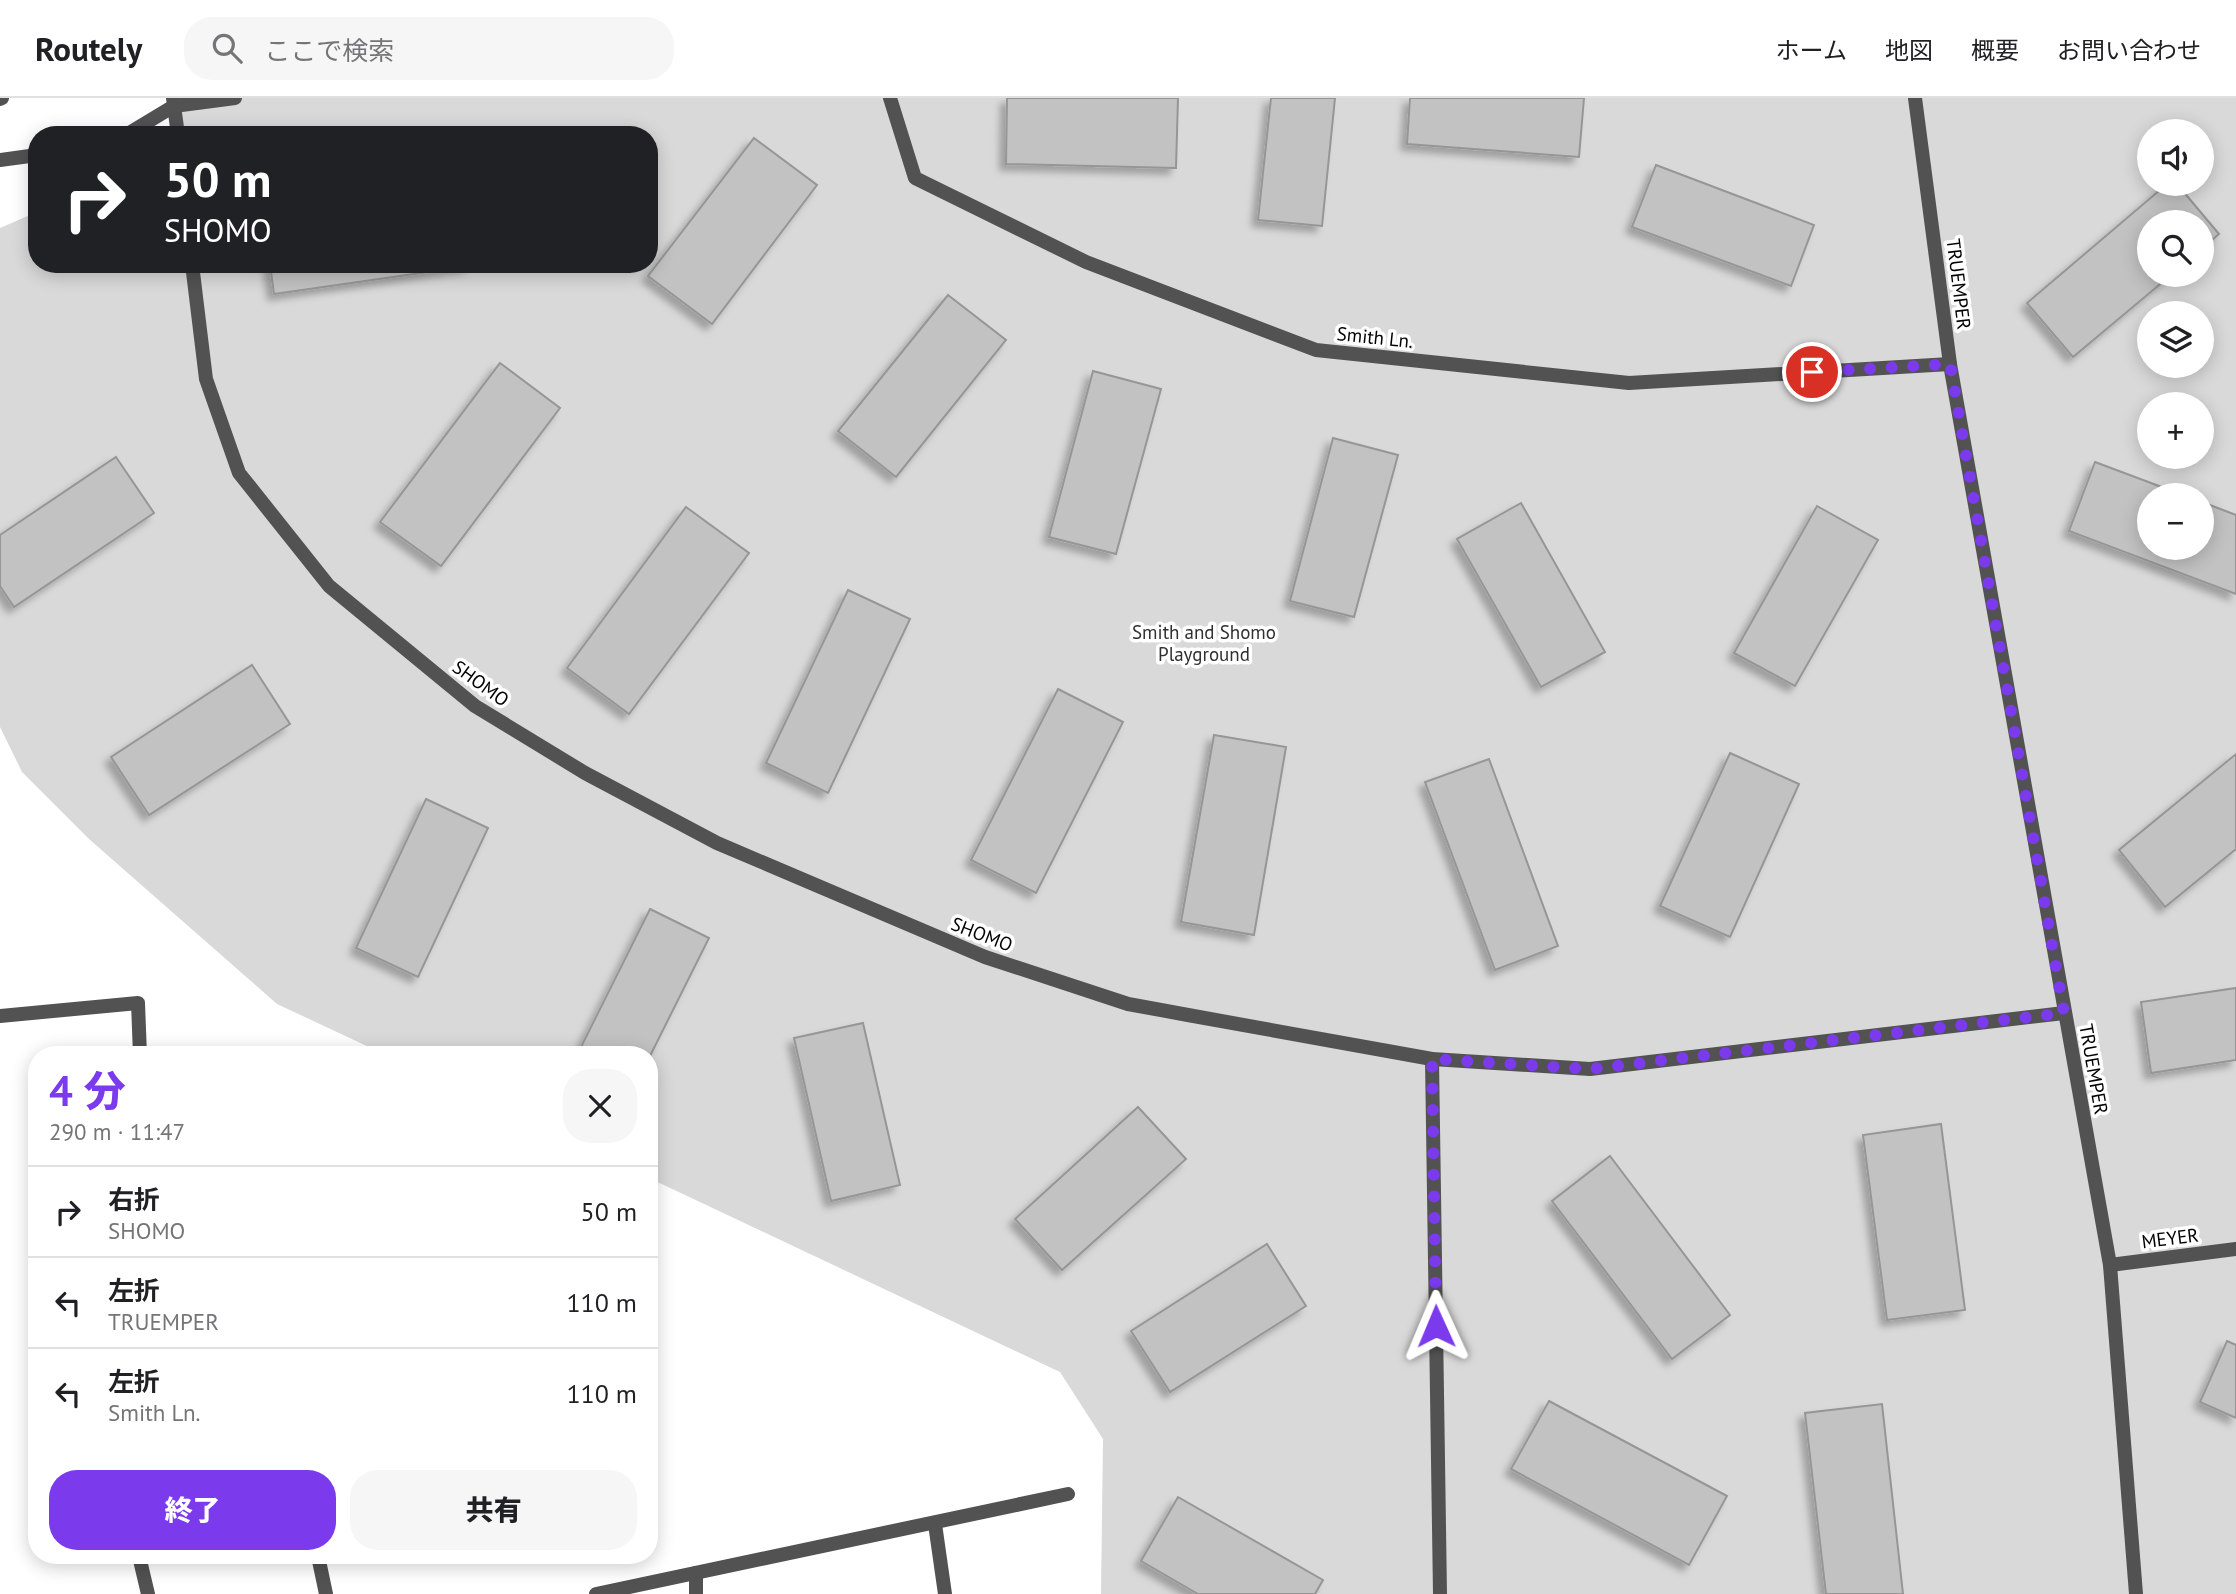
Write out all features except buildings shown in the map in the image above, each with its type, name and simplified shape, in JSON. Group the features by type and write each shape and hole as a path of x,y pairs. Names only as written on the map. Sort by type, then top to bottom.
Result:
{"street":[{"path":"159,98 173,102 235,98"},
{"name":"Smith Ln.","path":"890,98 915,178 1086,262 1316,350 1629,383 1950,364"},
{"name":"TRUEMPER","path":"1915,98 1950,364 2110,1265 2136,1594"},
{"path":"139,126 173,102"},
{"path":"173,102 177,126"},
{"path":"0,160 28,156"},
{"name":"SHOMO","path":"193,273 206,379 239,473 330,586 475,705 585,773 717,843 985,957 1128,1004 1432,1059 1590,1069 2064,1013"},
{"path":"0,1016 138,1003 140,1046"},
{"path":"1432,1059 1440,1594"},
{"name":"MEYER","path":"2110,1265 2236,1249"},
{"path":"596,1594 1068,1494"},
{"path":"935,1524 945,1594"},
{"path":"141,1564 148,1594"},
{"path":"320,1564 326,1594"},
{"path":"696,1573 696,1594"}],"green space":[{"name":"Smith and Shomo Playground","path":"174,98 2236,98 2236,1594 1101,1594 1103,1439 1060,1372 658,1182 658,1046 367,1046 277,1004 89,839 22,772 0,727 0,228 28,216 28,273 658,273 658,126 176,126"}],"route":[{"path":"1436,1326 1432,1059 1590,1069 2064,1013 1950,364 1812,372"}]}
